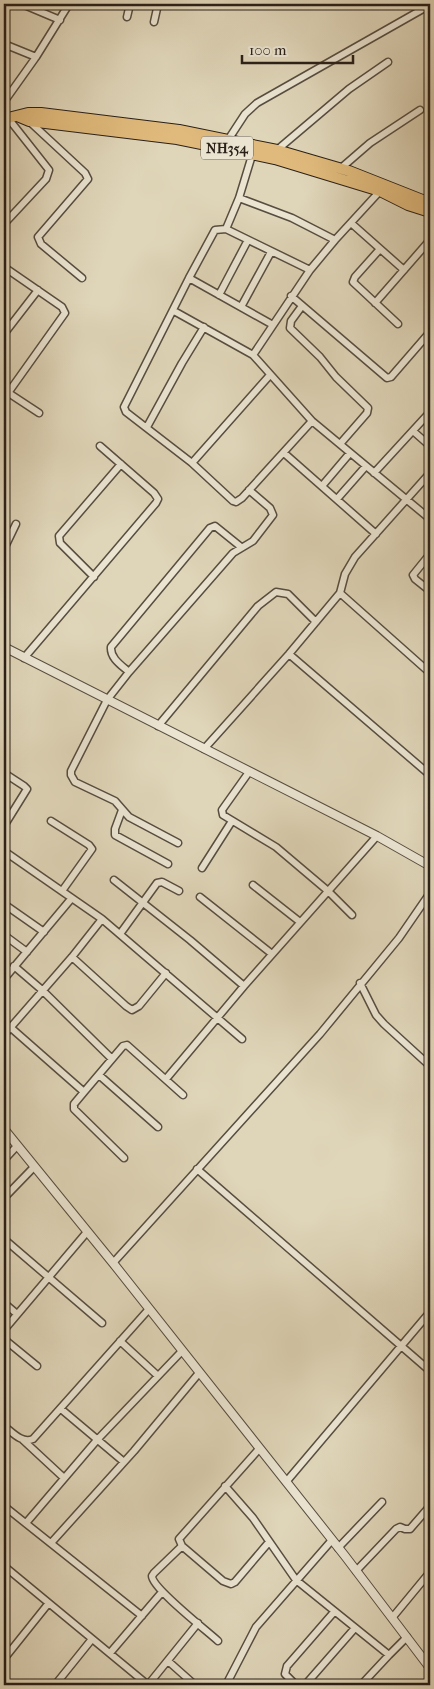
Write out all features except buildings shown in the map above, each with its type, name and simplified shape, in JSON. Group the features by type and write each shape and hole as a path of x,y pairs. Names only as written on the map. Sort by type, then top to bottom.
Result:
{"highway":[{"name":"NH354","path":"10,118 28,113 41,113 179,130 228,140 300,166 380,191 408,205 430,212"},
{"name":"NH354","path":"10,118 253,150 277,150 380,182 430,203"}],"street":[{"path":"22,4 60,20"},
{"path":"4,102 36,58 68,4"},
{"path":"127,17 130,4"},
{"path":"154,22 158,4"},
{"path":"228,140 245,114 257,102 430,5"},
{"path":"4,44 36,58"},
{"path":"277,150 348,89 388,62"},
{"path":"340,169 370,143 420,110"},
{"path":"4,224 46,179 49,170 10,118"},
{"path":"29,121 85,173 88,179 88,182 38,238 41,244 82,278"},
{"path":"226,228 239,198 253,150"},
{"path":"253,355 310,270 380,191"},
{"path":"239,198 292,218 335,240"},
{"path":"351,223 404,270"},
{"path":"310,270 226,228 215,230 124,407 126,412 192,463 233,501 240,500 312,421"},
{"path":"219,295 248,240"},
{"path":"375,303 430,240"},
{"path":"380,249 353,280 354,284 398,324"},
{"path":"241,307 271,252"},
{"path":"4,267 65,310 65,315 6,391 39,413"},
{"path":"189,278 273,325"},
{"path":"4,334 38,290"},
{"path":"291,296 387,378 391,377 430,332"},
{"path":"302,306 291,321 290,328 368,408 367,413 340,444"},
{"path":"174,311 253,355 312,421 430,519"},
{"path":"147,427 204,327"},
{"path":"192,463 270,375"},
{"path":"374,473 430,412"},
{"path":"413,431 430,446"},
{"path":"24,658 158,499 154,493 100,446"},
{"path":"284,453 376,534"},
{"path":"322,486 350,453"},
{"path":"94,576 60,543 59,536 122,464"},
{"path":"337,499 366,466"},
{"path":"204,749 316,622 340,592 345,574 351,564 430,473"},
{"path":"178,843 132,819 122,810 117,802 74,782 71,771 108,700 129,672 233,553 253,540 273,515 270,508 249,490"},
{"path":"4,549 16,524"},
{"path":"129,672 113,658 110,652 111,647 210,528 215,526 241,547"},
{"path":"430,554 413,575 430,591"},
{"path":"158,726 258,606 276,592 288,594 316,622"},
{"path":"340,592 430,673"},
{"path":"4,647 377,836 430,866"},
{"path":"289,654 430,775"},
{"path":"249,772 222,810 223,815 276,847 328,891 352,915"},
{"path":"4,773 24,786 27,792 4,826"},
{"path":"122,810 114,829 115,835 168,864"},
{"path":"51,821 89,845 92,849 62,891"},
{"path":"202,868 232,821"},
{"path":"166,1079 244,986 377,836"},
{"path":"4,851 102,919 242,1039"},
{"path":"114,880 190,940 244,986"},
{"path":"120,934 155,884 159,882 179,891"},
{"path":"254,885 300,922"},
{"path":"113,1263 320,1034 360,983 399,938 430,894"},
{"path":"200,897 272,954"},
{"path":"4,979 72,899"},
{"path":"4,904 44,932"},
{"path":"4,1035 72,957 102,919"},
{"path":"4,935 27,952"},
{"path":"72,957 132,1010 139,1006 166,973"},
{"path":"14,966 42,990 112,1059"},
{"path":"360,983 370,1005 380,1019 430,1066"},
{"path":"10,1027 84,1092"},
{"path":"124,1158 74,1109 74,1104 123,1046 130,1046 183,1095"},
{"path":"99,1075 158,1127"},
{"path":"4,1129 113,1263 430,1666"},
{"path":"4,1160 17,1146"},
{"path":"4,1198 34,1166"},
{"path":"197,1170 430,1371"},
{"path":"4,1330 87,1232"},
{"path":"4,1239 102,1323"},
{"path":"4,1303 17,1314"},
{"path":"22,1440 29,1441 33,1439 149,1309"},
{"path":"286,1482 430,1312"},
{"path":"4,1339 36,1366"},
{"path":"120,1341 158,1376"},
{"path":"26,1523 97,1440 182,1351"},
{"path":"51,1543 124,1462 199,1373"},
{"path":"61,1409 124,1462"},
{"path":"4,1426 64,1478"},
{"path":"259,1449 179,1537 179,1542 223,1582 231,1584 235,1582 269,1542"},
{"path":"224,1486 247,1510 296,1580 389,1655"},
{"path":"338,1548 382,1502"},
{"path":"4,1506 142,1616"},
{"path":"356,1571 396,1529 400,1527 410,1529 430,1506"},
{"path":"226,1685 256,1627 332,1540"},
{"path":"182,1546 152,1576 153,1582 218,1641"},
{"path":"4,1577 6,1568 148,1685 198,1623"},
{"path":"392,1618 430,1572"},
{"path":"110,1653 162,1592"},
{"path":"4,1659 48,1604"},
{"path":"296,1685 285,1674 287,1666 334,1612"},
{"path":"305,1685 355,1628"},
{"path":"361,1685 407,1637"},
{"path":"57,1684 92,1639"},
{"path":"168,1661 195,1685"}]}
